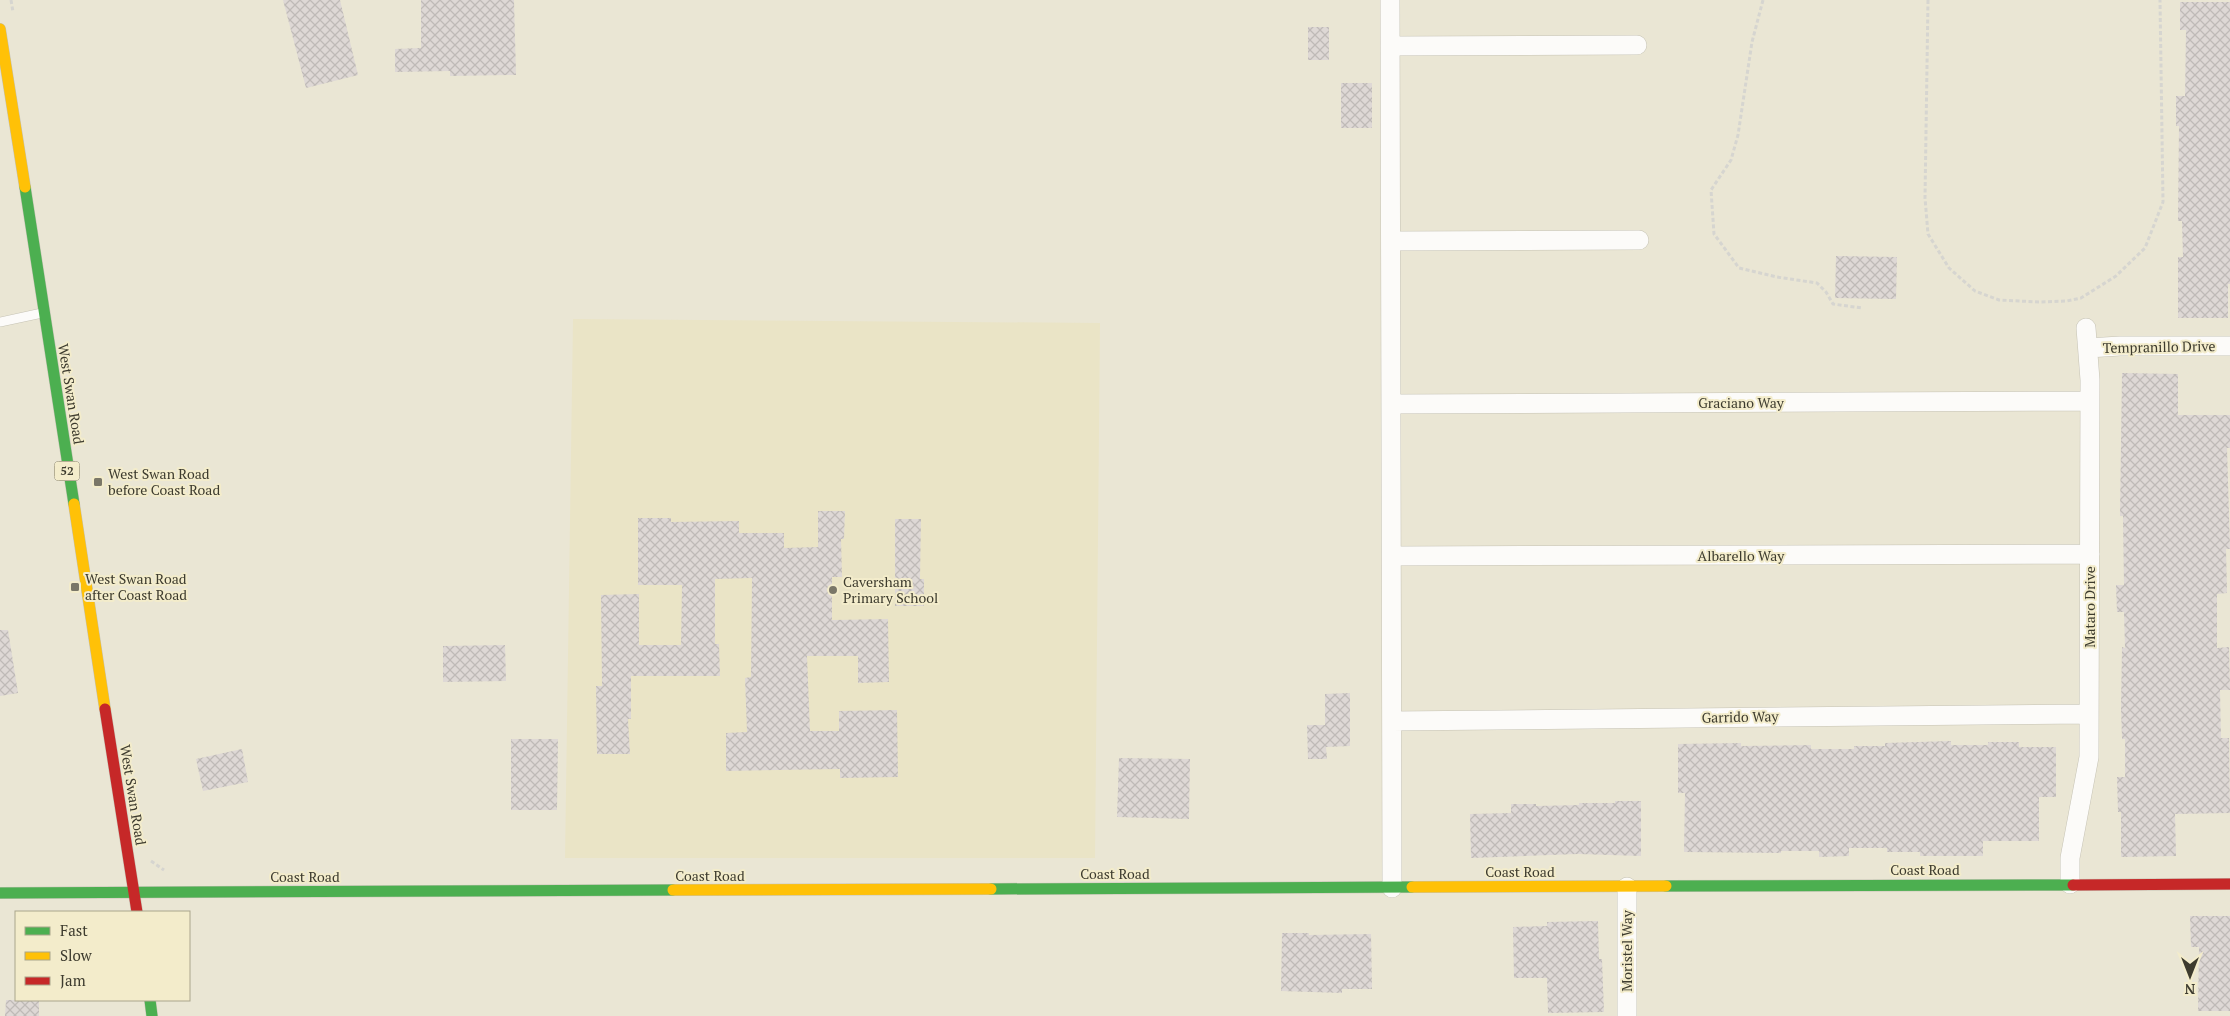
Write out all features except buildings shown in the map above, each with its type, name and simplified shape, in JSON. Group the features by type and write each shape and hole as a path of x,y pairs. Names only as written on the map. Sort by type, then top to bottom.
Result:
{"street":[{"path":"1390,0 1392,888"},
{"name":"West Swan Road","path":"0,29 136,911"},
{"path":"1390,46 1636,45"},
{"path":"1391,241 1639,240"},
{"name":"Mataro Drive","path":"2070,884 2070,858 2089,756 2090,401 2086,328"},
{"name":"Tempranillo Drive","path":"2088,348 2120,346 2230,346"},
{"name":"Graciano Way","path":"1391,404 2090,401"},
{"name":"Albarello Way","path":"1392,556 2090,554"},
{"name":"Garrido Way","path":"1392,721 2089,714"},
{"name":"Coast Road","path":"0,893 2230,884"},
{"name":"Moristel Way","path":"1627,887 1627,1016"},
{"path":"150,1001 152,1016"}],"lane":[{"path":"0,322 43,313"}],"path":[{"path":"1763,0 1752,42 1738,135 1731,160 1712,190 1714,234 1739,268 1817,284 1826,292 1834,304 1862,308"},
{"path":"1928,0 1925,198 1928,234 1949,268 1976,290 1999,300 2066,302 2081,298 2116,276 2145,248 2163,202 2160,0"}],"shaded area":[{"name":"Caversham Primary School","path":"573,319 1100,323 1095,858 565,858"}],"traffic: fast":[{"path":"25,187 74,504"},
{"path":"1666,886 2073,885"},
{"path":"991,889 1412,887"},
{"path":"0,893 673,890"},
{"path":"150,1001 152,1016"}],"traffic: slow":[{"path":"0,29 25,187"},
{"path":"74,504 105,709"},
{"path":"1412,887 1666,886"},
{"path":"673,890 991,889"}],"traffic: jam":[{"path":"105,709 137,911"},
{"path":"2073,885 2230,884"}],"place":[{"name":"West Swan Road before Coast Road","path":"98,482"},
{"name":"West Swan Road after Coast Road","path":"75,587"},
{"name":"Caversham Primary School","path":"833,590"}]}
